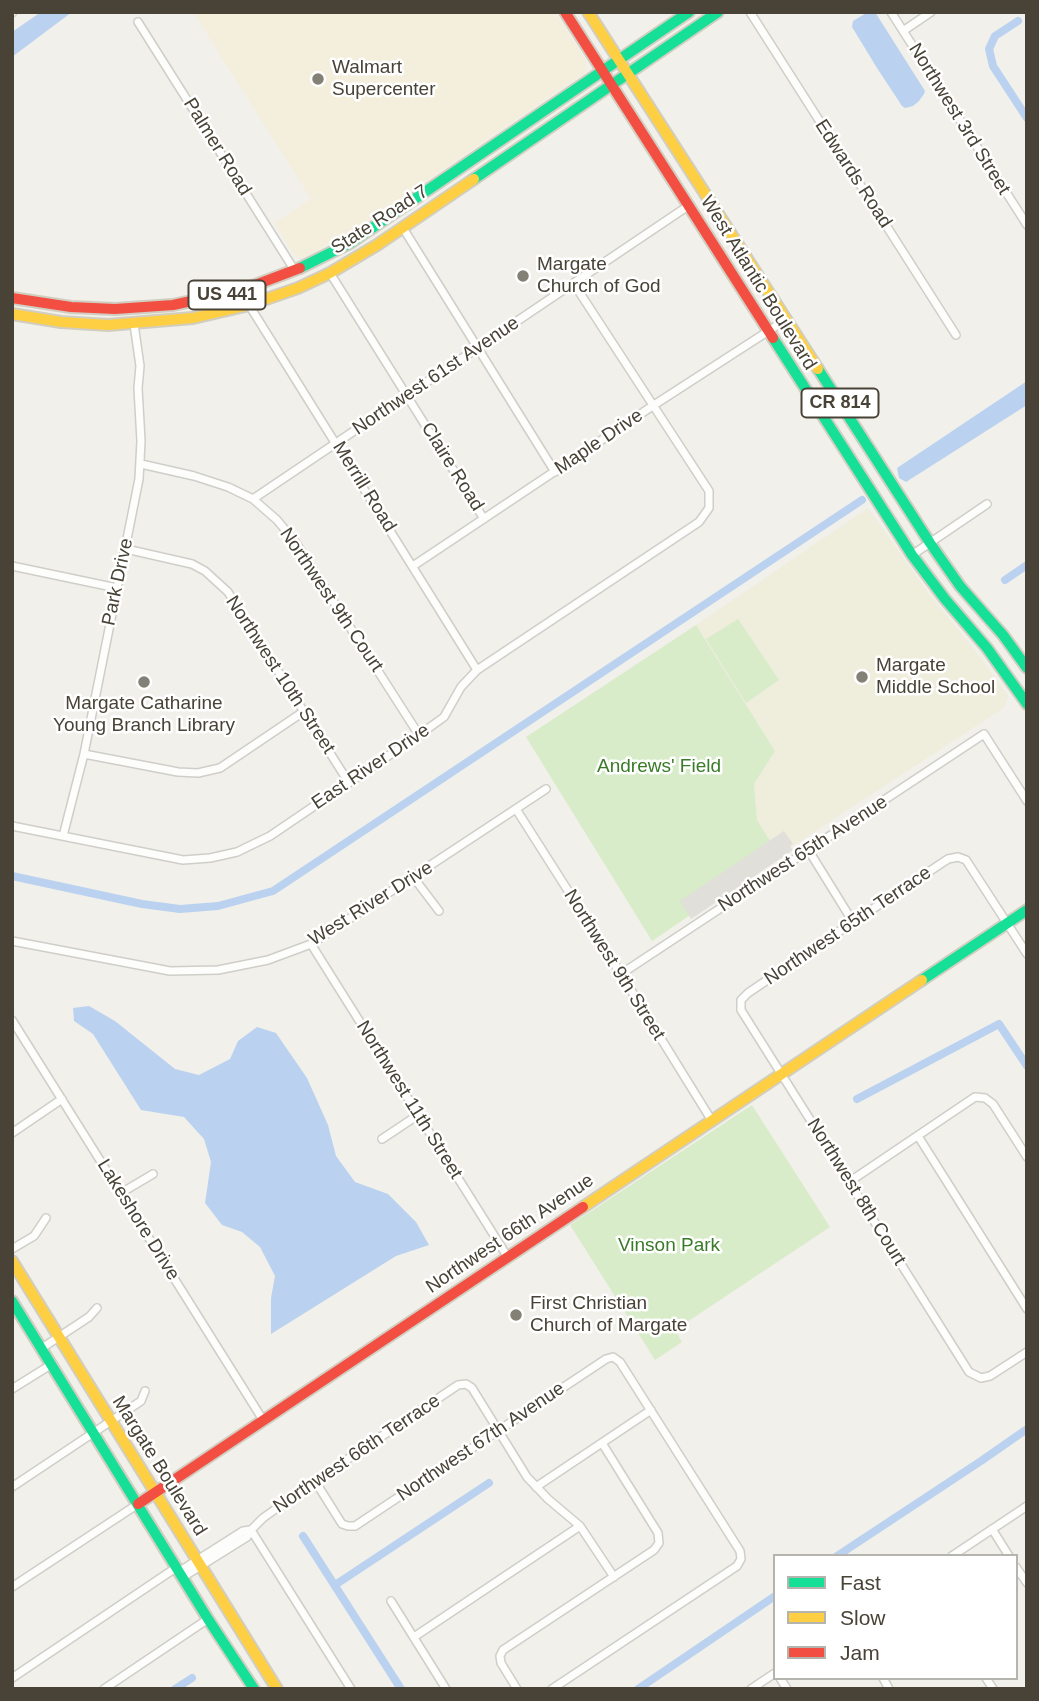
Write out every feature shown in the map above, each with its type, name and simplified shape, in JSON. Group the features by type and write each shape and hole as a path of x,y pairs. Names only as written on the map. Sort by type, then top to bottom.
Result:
{"main road":[{"name":"West Atlantic Boulevard","path":"565,12 912,555 1026,701"},
{"name":"West Atlantic Boulevard","path":"588,12 930,543 960,586 1003,635 1027,668"},
{"name":"State Road 7","path":"12,298 71,307 115,309 173,305 234,292 295,271 331,254 397,212 689,12"},
{"name":"State Road 7","path":"12,314 61,322 134,324 193,318 275,297 330,273 377,245 718,12"},
{"path":"403,228 407,213 418,197"},
{"path":"377,245 397,212"},
{"path":"275,297 290,283 295,271"},
{"path":"134,324 144,315 167,312 173,305"},
{"name":"Northwest 66th Avenue","path":"138,1504 1027,910"},
{"name":"Margate Boulevard","path":"12,1261 277,1689"},
{"name":"Margate Boulevard","path":"12,1301 251,1688"}],"street":[{"name":"Edwards Road","path":"750,12 956,335"},
{"name":"Northwest 3rd Street","path":"891,12 1027,225"},
{"path":"903,31 932,12"},
{"name":"Palmer Road","path":"138,22 295,271"},
{"name":"Northwest 61st Avenue","path":"253,499 688,206"},
{"path":"403,228 555,472"},
{"name":"Claire Road","path":"330,273 484,519"},
{"path":"574,284 654,405"},
{"name":"Merrill Road","path":"250,305 477,670"},
{"name":"Maple Drive","path":"413,566 787,319"},
{"name":"Park Drive","path":"63,836 84,754 141,464 138,388 140,366 134,324"},
{"name":"East River Drive","path":"12,826 183,860 237,852 270,835 444,717 461,687 477,670 699,522 709,508 709,491 654,405"},
{"name":"Northwest 9th Court","path":"141,464 228,487 253,499 277,520 296,543 419,735"},
{"path":"912,555 987,503"},
{"name":"Northwest 10th Street","path":"126,549 192,564 205,571 228,592 349,783"},
{"path":"12,566 117,588"},
{"path":"84,754 178,772 198,773 220,768 303,712"},
{"name":"Northwest 65th Avenue","path":"621,974 984,734 1027,801"},
{"name":"West River Drive","path":"12,941 170,971 218,970 268,960 312,944 545,789"},
{"name":"Northwest 9th Street","path":"516,809 712,1121"},
{"path":"809,851 853,922"},
{"name":"Northwest 65th Terrace","path":"741,1000 948,859 958,857 966,860 1007,923"},
{"path":"414,877 439,911"},
{"path":"1007,923 1027,954"},
{"name":"Northwest 11th Street","path":"312,944 507,1256"},
{"name":"Northwest 8th Court","path":"741,1000 741,1010 969,1372 981,1378 990,1376 1027,1352"},
{"name":"Lakeshore Drive","path":"12,1020 263,1420"},
{"path":"849,1182 975,1097 985,1098 993,1104 1027,1157"},
{"path":"12,1133 62,1099"},
{"path":"382,1139 418,1115"},
{"path":"918,1136 1027,1310"},
{"path":"121,1193 153,1174"},
{"path":"12,1249 34,1236 46,1218"},
{"path":"42,1348 89,1317 97,1308"},
{"name":"Northwest 67th Avenue","path":"315,1481 342,1524 355,1525 606,1359 613,1357 620,1362 651,1410"},
{"path":"12,1389 52,1364"},
{"name":"Northwest 66th Terrace","path":"12,1678 180,1572 247,1537 262,1518 458,1385 466,1384 472,1388 498,1432"},
{"path":"12,1487 141,1401 145,1391"},
{"path":"536,1487 651,1410 740,1550 741,1559 737,1566 552,1689"},
{"path":"498,1432 527,1477 580,1526 614,1577"},
{"path":"517,1689 501,1663 503,1650 654,1550 659,1543 658,1533 602,1443"},
{"name":"Northwest 66th Avenue","path":"12,1587 138,1504"},
{"path":"955,1554 1027,1506"},
{"path":"414,1637 580,1526"},
{"path":"251,1530 351,1689"},
{"path":"992,1530 1008,1554"},
{"path":"391,1601 446,1689"},
{"path":"104,1689 208,1619"},
{"path":"751,1689 773,1674"}],"shaded area":[{"path":"193,12 555,12 586,61 587,71 357,228 299,258 274,223 311,199"},
{"name":"Margate Middle School","path":"868,508 930,595 1008,696 1005,707 779,855 757,820 754,784 775,751 696,625"},
{"path":"784,831 793,844 790,846 793,850 691,919 680,901"}],"green space":[{"path":"738,619 779,680 746,703 706,639"},
{"name":"Andrews' Field","path":"696,625 775,751 754,784 757,820 779,855 652,941 526,737"},
{"name":"Vinson Park","path":"752,1105 830,1227 675,1330 682,1342 655,1360 570,1225"}],"water":[{"path":"41,12 72,12 12,57 12,32"},
{"path":"868,12 875,12 925,91 913,106 902,106 852,27 853,21"},
{"path":"1027,381 1027,405 906,482 899,478 897,468"},
{"path":"89,1006 115,1021 175,1069 199,1075 230,1059 238,1041 257,1027 276,1033 307,1078 328,1125 336,1156 355,1182 388,1194 416,1222 429,1245 396,1256 271,1334 271,1298 275,1276 260,1247 242,1232 222,1225 205,1203 211,1162 204,1139 184,1117 141,1110 93,1034 74,1021 73,1008"}],"waterway":[{"path":"1018,21 995,36 989,49 993,66 1027,118"},
{"path":"12,876 142,904 180,909 218,906 273,891 862,500"},
{"path":"1005,580 1027,565"},
{"path":"857,1099 999,1024 1027,1066"},
{"path":"840,1554 1027,1429"},
{"path":"335,1585 489,1483"},
{"path":"303,1536 401,1689"},
{"path":"638,1689 773,1597"},
{"path":"175,1689 192,1678"}],"traffic: fast":[{"path":"300,268 350,243 689,12"},
{"path":"474,179 718,12"},
{"path":"773,338 912,555 987,648 1027,704"},
{"path":"818,369 960,586 1003,635 1027,668"},
{"path":"922,980 1027,910"},
{"path":"12,1301 254,1689"}],"traffic: slow":[{"path":"588,12 818,369"},
{"path":"12,314 61,322 108,325 193,318 249,305 298,288 330,273 377,245 474,179"},
{"path":"583,1207 922,980"},
{"path":"12,1261 277,1689"}],"traffic: jam":[{"path":"565,12 773,338"},
{"path":"12,298 71,307 115,309 173,305 242,290 300,268"},
{"path":"138,1504 583,1207"}],"place":[{"name":"Walmart Supercenter","path":"318,79"},
{"name":"Margate Church of God","path":"523,276"},
{"name":"Margate Middle School","path":"862,677"},
{"name":"Margate Catharine Young Branch Library","path":"144,682"},
{"name":"First Christian Church of Margate","path":"516,1315"}]}
